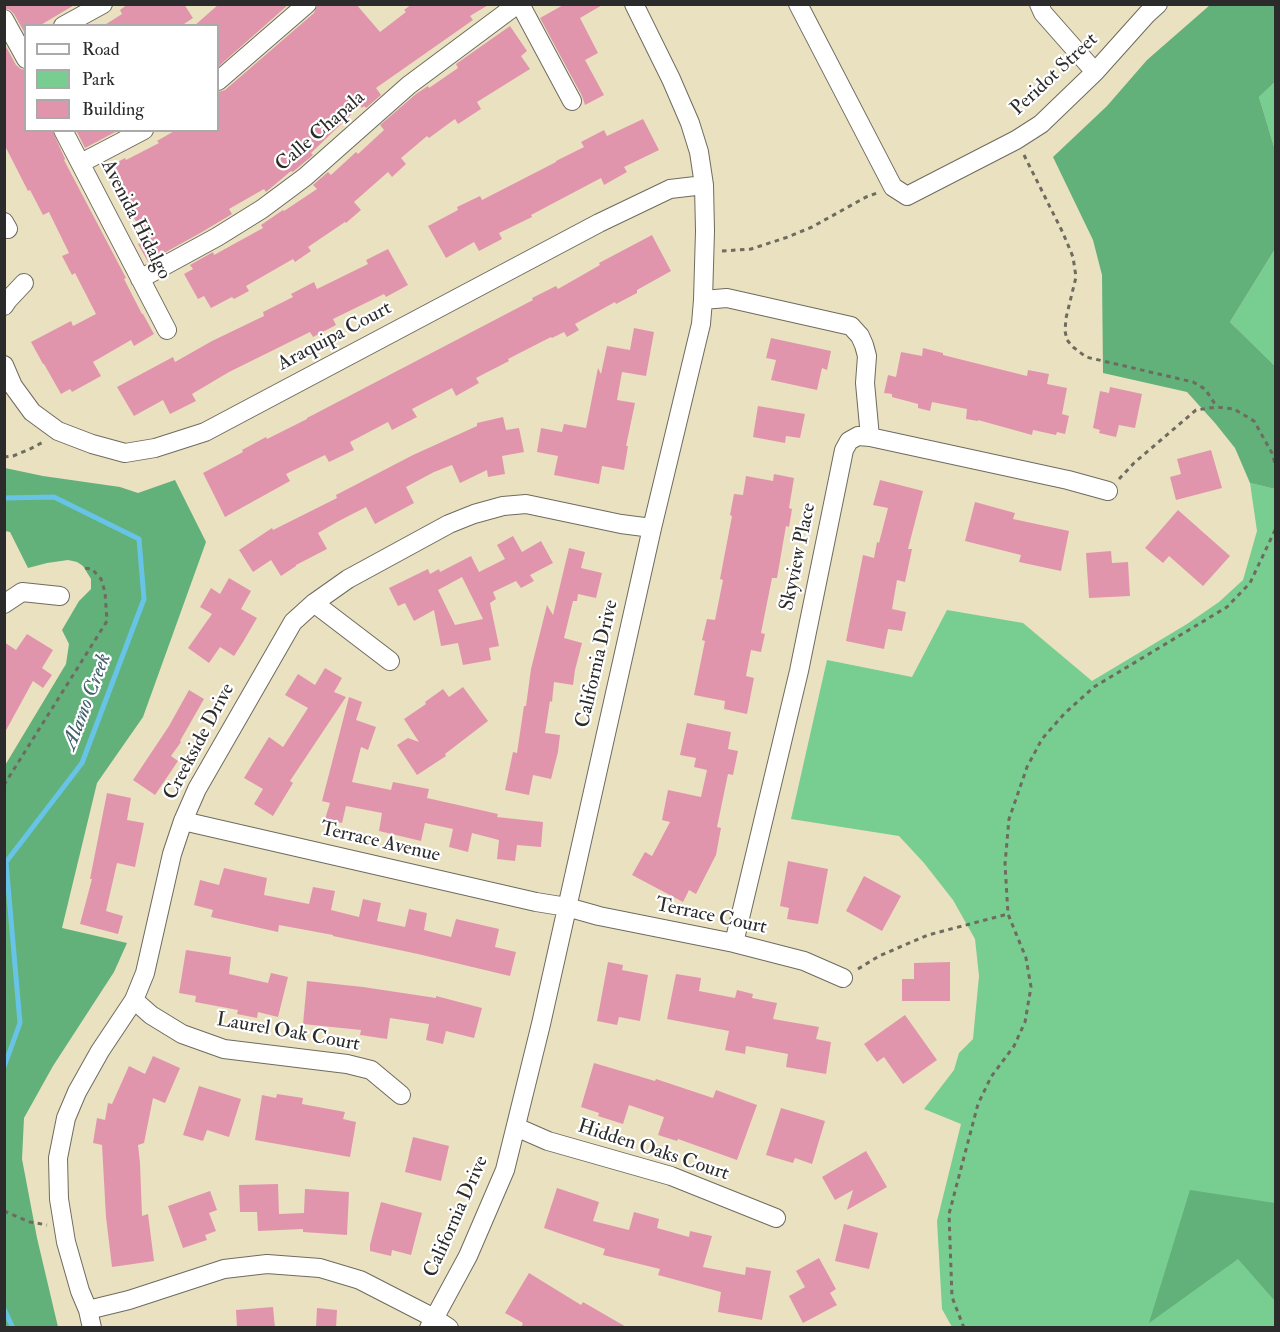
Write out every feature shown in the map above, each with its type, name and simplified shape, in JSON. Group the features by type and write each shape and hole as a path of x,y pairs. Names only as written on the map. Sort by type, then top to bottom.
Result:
{"street":[{"path":"67,24 103,4"},
{"path":"219,80 307,4"},
{"path":"520,4 573,101"},
{"name":"Calle Chapala","path":"140,279 217,237 262,209 305,177 409,85 520,4"},
{"name":"California Drive","path":"437,1324 505,1170 541,1024 652,528 701,324 705,252 704,185 699,153 690,123 634,4"},
{"path":"798,4 900,192"},
{"path":"1039,4 1043,13 1095,72"},
{"name":"Peridot Street","path":"900,192 1016,140 1041,124 1095,72 1158,4"},
{"path":"4,19 24,50"},
{"name":"Avenida Hidalgo","path":"64,132 167,330"},
{"path":"81,163 140,132"},
{"name":"Araquipa Court","path":"4,365 14,386 32,412 58,431 125,453 155,448 205,432 599,223 670,189 704,185"},
{"path":"4,306 24,284"},
{"path":"704,300 727,298 851,326 860,336 867,356 865,383 870,437 1068,480 1108,491"},
{"name":"Skyview Place","path":"734,943 799,671 844,450 849,441 854,438 870,437"},
{"name":"Creekside Drive","path":"90,1319 66,1242 59,1199 58,1158 66,1118 77,1092 100,1051 134,1000 145,973 172,854 197,789 293,622 314,603 348,579 449,524 503,506 526,504 621,524 652,528"},
{"path":"4,604 22,592 60,596"},
{"path":"314,603 390,661"},
{"name":"Terrace Avenue","path":"183,821 536,902 567,907"},
{"name":"Terrace Court","path":"567,907 599,916 734,943 804,961 843,978"},
{"name":"Laurel Oak Court","path":"134,1000 151,1015 193,1038 224,1049 347,1064 371,1070 401,1095"},
{"name":"Hidden Oaks Court","path":"516,1127 548,1141 671,1176 776,1218"},
{"path":"90,1319 129,1300 224,1269 267,1264 320,1268 360,1280 437,1324"}],"path":[{"path":"1016,140 1073,257 1076,277 1066,318 1067,340 1086,357 1193,382 1205,389 1217,407"},
{"path":"705,252 751,249 812,227 866,197 900,192"},
{"path":"1108,491 1134,463 1196,410 1217,407 1234,409 1254,422 1272,453 1275,467"},
{"path":"4,457 13,456 39,445 58,431"},
{"path":"964,1328 952,1297 949,1214 978,1104 991,1077 1014,1046 1025,1022 1031,987 1026,958 1008,914 1005,864 1009,819 1027,767 1042,739 1064,714 1094,687 1227,608 1250,583 1275,528"},
{"path":"4,785 107,621 105,592 101,579 92,569 83,568"},
{"path":"843,978 879,956 928,935 1008,914"},
{"path":"4,1211 30,1222 63,1228"}],"green space":[{"path":"1210,5 1275,5 1275,82 1259,97 1275,150 1275,249 1230,322 1275,366 1275,489 1250,483 1235,448 1187,392 1103,373 1102,275 1093,240 1053,157 1107,106 1147,60"},
{"path":"1275,82 1275,150 1259,97"},
{"path":"1275,249 1275,366 1230,322"},
{"path":"5,468 120,487 138,493 175,480 206,542 143,717 97,783 62,928 127,943 114,972 53,1066 24,1118 22,1159 37,1238 58,1327 5,1327 4,767 66,664 69,644 62,630 79,601 91,589 91,579 83,566 68,560 28,568 10,532 5,531"},
{"path":"1250,483 1275,489 1275,1327 952,1327 942,1309 937,1221 961,1124 924,1109 954,1070 959,1053 973,1039 979,976 975,939 953,900 899,836 791,819 827,660 912,677 947,610 1023,623 1092,681 1187,624 1219,602 1243,580 1257,531"},
{"path":"1190,1190 1275,1203 1275,1301 1238,1259 1149,1323"}],"building":[{"path":"4,4 76,4 42,24 24,24 24,32 14,14 4,8"},
{"path":"128,4 184,4 193,18 184,24 106,24 122,14 120,10"},
{"path":"219,4 289,4 219,66 219,24 196,24"},
{"path":"318,4 356,4 380,32 406,12 404,10 412,4 490,4 470,16 473,20 376,88 381,95 366,108 360,106 311,153 313,155 294,171 291,171 266,192 264,189 229,209 232,214 148,262 138,244 145,240 107,168 159,143 157,141 173,132 219,132 219,92 225,90 314,13"},
{"path":"565,4 604,4 580,18 598,53 585,60 604,95 585,105 540,18"},
{"path":"510,26 527,51 521,56 530,69 477,102 481,109 458,124 455,119 429,138 427,136 401,158 406,164 392,177 388,172 354,202 361,210 346,223 308,247 311,251 295,262 293,259 246,286 249,291 234,299 232,297 211,308 204,296 198,299 184,274 193,269 190,265 213,252 214,255 263,228 261,225 317,189 313,185 328,172 331,175 356,152 358,154 384,130 380,125 416,94 458,68 456,64"},
{"path":"4,43 16,65 24,70 24,132 53,132 64,160 154,334 134,346 131,340 93,362 101,376 72,392 70,389 61,394 31,342 71,321 73,326 96,314 75,273 72,275 62,256 69,253 49,212 43,215 4,144"},
{"path":"643,119 659,150 624,167 627,172 604,185 601,178 531,215 532,217 499,233 502,239 479,251 474,242 446,258 428,226 458,210 457,207 480,196 482,200 584,147 581,142 604,130 607,136"},
{"path":"77,132 115,132 85,148"},
{"path":"652,235 671,271 637,290 637,293 575,324 579,330 567,337 564,332 508,359 509,361 476,378 479,383 456,396 452,388 412,409 417,417 392,430 388,422 350,442 354,450 329,462 325,455 286,474 290,481 225,517 203,473 266,437 267,439 307,419 533,300 532,298 556,286 558,289 600,265 599,263"},
{"path":"388,249 408,285 386,297 384,294 333,319 336,325 313,337 310,332 229,372 192,394 196,401 170,414 163,400 134,416 117,387 173,357 175,362 264,316 263,312 293,297 291,294 314,282 317,289 368,264 366,260"},
{"path":"634,328 654,332 646,376 622,372 617,400 635,403 626,446 628,446 624,470 602,466 599,484 554,475 558,456 537,452 541,428 562,432 564,424 586,428 598,368 601,374 607,346 630,350"},
{"path":"771,338 831,351 827,370 822,368 817,390 771,380 776,360 766,358"},
{"path":"923,348 1027,376 1028,370 1049,374 1047,384 1067,388 1062,414 1069,416 1065,434 1057,432 1056,435 1033,430 1032,435 978,420 966,419 967,409 932,402 930,411 918,408 918,404 884,393 888,375 896,377 901,352 922,356"},
{"path":"1110,387 1142,394 1135,428 1119,425 1116,437 1099,433 1100,430 1093,428 1100,391 1109,393"},
{"path":"758,406 805,414 800,438 786,436 785,443 753,437"},
{"path":"503,417 506,430 519,428 524,452 502,456 505,474 488,477 487,470 460,483 452,465 434,472 406,487 414,503 375,524 366,507 318,533 327,549 296,565 281,576 271,560 253,572 239,550 272,528 273,530 337,498 336,495 413,455 477,426 477,423"},
{"path":"1211,450 1222,488 1176,500 1170,477 1181,474 1177,459"},
{"path":"774,474 794,478 789,508 792,509 789,527 786,526 777,578 772,578 761,633 765,634 761,652 751,650 746,676 754,678 747,714 724,709 725,701 694,695 707,619 715,620 723,580 720,579 734,494 743,495 746,476 773,481"},
{"path":"880,480 923,491 908,549 912,549 905,582 897,580 892,609 906,612 902,631 888,629 884,649 846,641 863,555 874,558 888,508 873,505"},
{"path":"975,502 1015,513 1013,519 1069,531 1061,571 1019,562 1021,555 965,541"},
{"path":"1178,510 1230,556 1203,586 1169,556 1163,563 1145,548"},
{"path":"513,536 522,552 541,541 553,563 530,575 534,581 521,588 516,581 493,592 496,599 490,603 499,646 489,648 491,660 463,665 458,643 441,646 434,610 414,621 405,603 398,606 389,588 428,569 430,574 439,569 440,572 471,556 479,572 505,559 497,545","holes":["462,577 483,619 455,625 438,590"]},
{"path":"569,548 585,552 581,568 602,573 596,598 578,594 577,601 573,601 564,638 582,643 573,685 554,682 545,733 560,735 551,779 533,775 529,795 505,790 513,752 517,753 531,669 547,605 553,615"},
{"path":"1111,551 1112,563 1128,562 1130,596 1089,598 1086,553"},
{"path":"229,578 251,591 241,609 257,618 234,656 220,647 209,663 188,648 212,614 200,607 211,588 220,594"},
{"path":"27,634 53,650 42,668 52,675 43,688 33,681 4,734 4,642 16,650"},
{"path":"325,668 342,678 334,692 346,697 290,781 293,783 273,816 254,804 263,789 244,778 269,737 283,747 308,708 285,695 298,674 315,685"},
{"path":"463,687 488,721 445,754 446,756 417,775 397,745 408,738 419,742 404,719 443,689 449,697"},
{"path":"189,690 204,699 171,756 178,761 155,795 133,780 169,726"},
{"path":"349,697 362,702 356,720 376,727 368,750 361,747 352,782 391,790 393,782 429,789 427,798 498,814 497,817 543,822 541,847 517,845 515,861 497,859 499,840 472,833 468,852 449,847 453,829 425,823 421,841 379,831 382,813 346,806 342,823 325,819 330,803 322,801"},
{"path":"687,723 731,732 728,749 738,751 733,775 728,774 717,827 721,828 716,855 696,894 689,890 683,902 632,875 645,852 652,856 670,822 662,820 668,790 701,797 707,770 694,767 696,758 680,755"},
{"path":"107,793 131,798 127,820 144,823 135,867 117,863 106,911 123,916 118,934 80,924 92,879 90,879"},
{"path":"788,861 828,869 818,924 787,919 789,908 780,906"},
{"path":"224,868 267,878 264,895 309,904 313,887 335,891 331,910 359,917 363,899 381,903 377,921 405,927 409,909 427,913 424,930 451,937 456,919 499,929 495,947 516,952 510,976 333,935 279,925 278,932 211,917 213,910 194,905 200,880 219,885"},
{"path":"864,876 901,896 882,931 846,911"},
{"path":"186,950 231,957 229,974 268,983 271,973 288,977 278,1017 258,1012 257,1018 237,1014 238,1010 195,1002 196,996 179,993"},
{"path":"608,962 623,965 622,970 648,975 640,1021 619,1017 617,1025 597,1021"},
{"path":"950,962 950,1001 902,1001 902,979 914,979 914,963"},
{"path":"676,974 701,978 699,991 735,998 737,990 753,994 752,998 777,1003 773,1019 819,1027 816,1039 831,1042 826,1074 786,1067 788,1054 746,1046 745,1054 725,1050 729,1031 667,1019"},
{"path":"307,981 436,998 436,996 482,1008 474,1038 446,1031 443,1044 426,1040 429,1024 390,1018 387,1039 360,1035 361,1030 303,1024"},
{"path":"905,1015 937,1060 903,1084 884,1057 877,1062 864,1044"},
{"path":"153,1056 180,1068 165,1103 153,1098 144,1143 138,1145 142,1216 148,1214 154,1261 112,1267 106,1217 102,1145 93,1143 97,1118 105,1120 108,1103 112,1104 129,1066 145,1074"},
{"path":"594,1063 655,1081 656,1079 713,1098 716,1090 757,1105 737,1160 678,1139 677,1141 658,1135 664,1117 629,1105 623,1124 598,1116 599,1113 581,1107"},
{"path":"199,1086 241,1099 229,1137 207,1130 203,1141 183,1135"},
{"path":"277,1094 303,1098 302,1104 345,1112 343,1119 356,1122 350,1157 255,1140 262,1095 276,1098"},
{"path":"781,1108 825,1121 812,1164 795,1158 793,1163 766,1155"},
{"path":"413,1137 449,1146 441,1181 405,1172"},
{"path":"866,1151 887,1187 847,1210 853,1190 835,1200 822,1177"},
{"path":"278,1184 279,1214 304,1213 305,1189 349,1192 347,1235 303,1232 303,1229 258,1231 257,1212 240,1212 239,1185"},
{"path":"557,1188 599,1202 593,1221 629,1230 634,1212 659,1219 657,1228 689,1237 690,1231 712,1236 703,1267 745,1275 746,1267 771,1271 762,1320 718,1312 721,1292 658,1275 660,1269 603,1255 605,1249 544,1228"},
{"path":"210,1191 217,1210 209,1213 216,1231 205,1235 207,1240 183,1248 168,1206"},
{"path":"381,1202 422,1213 411,1255 392,1250 391,1256 370,1251"},
{"path":"844,1224 878,1233 869,1269 835,1261"},
{"path":"819,1258 836,1289 830,1293 837,1305 803,1323 789,1296 805,1287 796,1271"},
{"path":"529,1273 581,1305 583,1302 628,1328 521,1328 523,1323 505,1313"},
{"path":"273,1307 275,1328 237,1328 236,1310"},
{"path":"317,1308 337,1310 336,1328 316,1328"}],"waterway":[{"name":"Alamo Creek","path":"4,498 54,497 139,539 144,599 82,763 6,862 20,1023 4,1067"},
{"name":"Alamo Creek","path":"4,1309 13,1328"}]}
